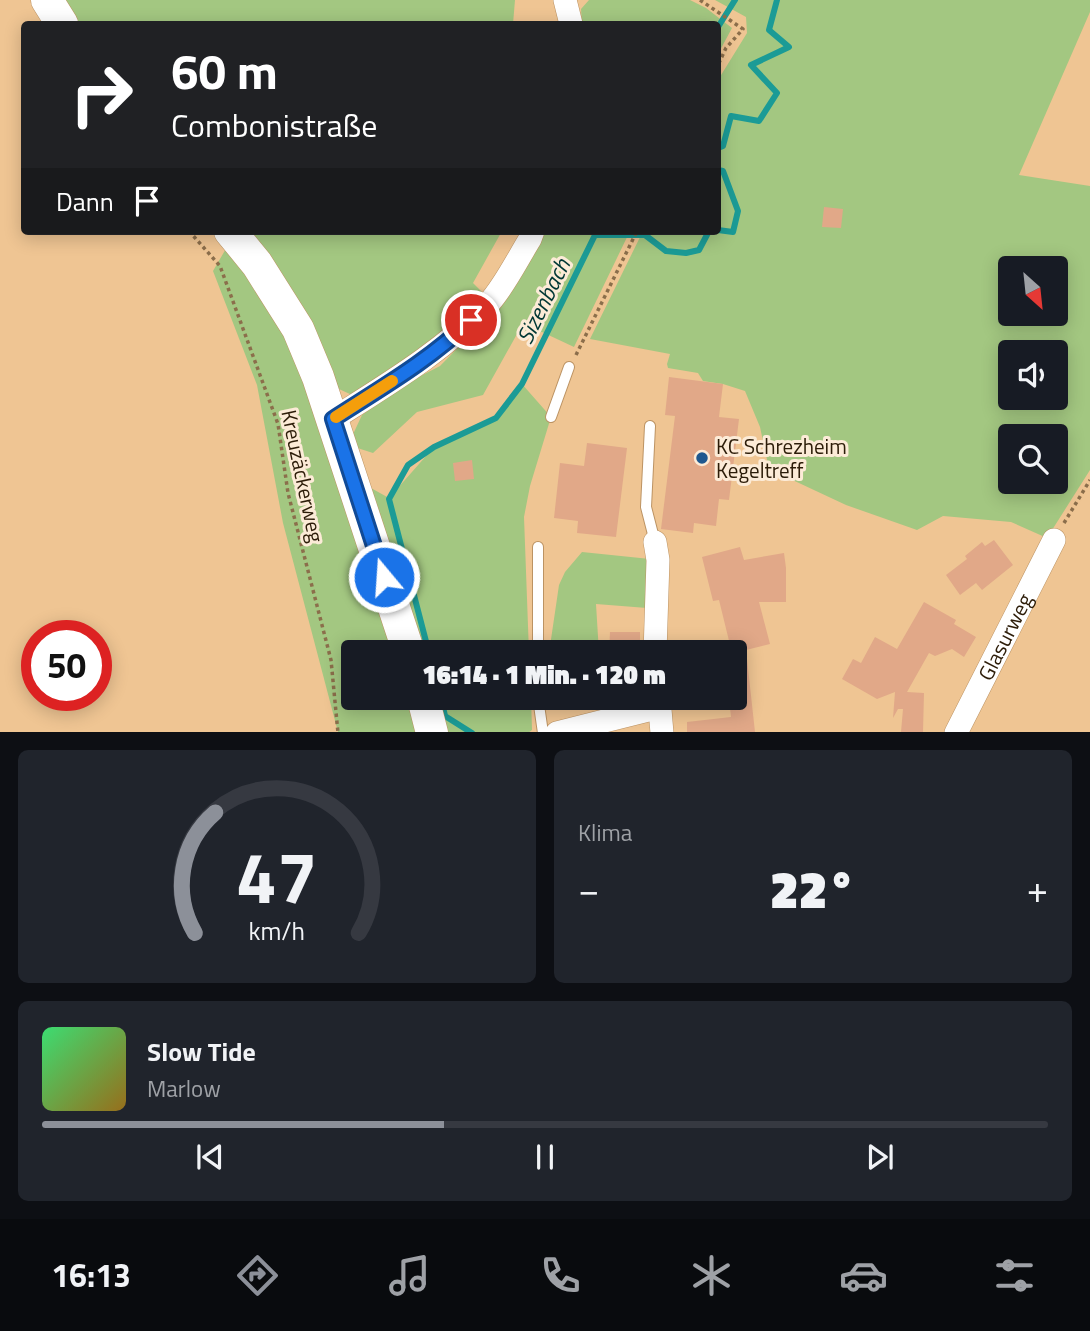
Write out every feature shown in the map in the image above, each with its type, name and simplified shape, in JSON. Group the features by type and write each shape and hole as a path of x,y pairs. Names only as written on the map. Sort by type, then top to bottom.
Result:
{"main road":[{"path":"47,0 60,21"},
{"path":"233,235 257,264 298,330 318,377 405,640"},
{"path":"426,710 432,732"}],"street":[{"path":"565,0 570,21"},
{"path":"333,419 404,374 451,340 491,300 532,235"},
{"name":"Glasurweg","path":"957,732 1054,540"},
{"path":"655,542 658,560 655,640"},
{"path":"560,732 635,710"},
{"path":"660,710 662,732"}],"lane":[{"path":"551,417 569,367"},
{"path":"650,426 646,507 655,542"},
{"path":"537,547 538,640"},
{"path":"540,710 543,732"}],"path":[{"path":"700,0 743,29 726,48 721,59"},
{"name":"Kreuzäckerweg","path":"193,235 220,266 278,424 288,493 331,660 338,732"},
{"path":"569,367 635,235"},
{"path":"1054,540 1090,480"}],"green space":[{"path":"57,0 515,0 513,21 70,21"},
{"path":"589,0 690,0 706,8 732,28 721,48 721,21 582,21 581,9"},
{"path":"715,0 1090,0 1090,12 1019,175 1090,186 1090,470 1047,538 1011,522 943,516 917,530 846,505 769,469 760,427 745,391 703,381 698,373 668,368 670,354 590,339 641,235 721,235 721,75 747,33 746,17"},
{"path":"240,235 500,235 473,283 491,301 352,395 328,384"},
{"path":"539,235 628,235 574,347 542,332 517,334 483,395 417,412 373,453 348,445 362,415 403,385 440,366 501,304"},
{"path":"231,240 292,332 397,640 341,640 341,710 419,710 426,732 338,732 283,523 257,385 213,271"},
{"path":"522,384 551,417 530,486 524,517 529,640 405,640 351,477 389,498 434,447 496,418"},
{"path":"582,552 650,559 647,608 596,604 598,640 551,640 559,585 565,572"},
{"path":"426,710 531,710 532,730 432,732"}],"building":[{"path":"824,207 843,209 841,228 822,227"},
{"name":"KC Schrezheim Kegeltreff","path":"669,377 723,384 719,417 739,419 729,500 719,499 716,526 694,523 693,533 661,529 675,416 665,415"},
{"path":"587,443 627,448 616,537 577,533 578,521 554,518 560,463 584,466"},
{"path":"472,460 474,479 455,481 453,463"},
{"path":"994,540 1013,565 982,590 976,583 960,595 946,575 967,559 965,556 982,542 985,546"},
{"path":"740,547 744,560 784,553 786,602 759,602 770,644 747,650 747,640 729,640 719,600 713,601 702,557"},
{"path":"924,602 956,620 954,624 976,637 964,657 952,649 935,656 929,653 907,692 924,693 923,732 901,732 903,709 898,709 893,718 895,692 877,699 842,679 853,659 861,663 875,637 897,649"},
{"path":"610,632 640,632 640,640 610,640"},
{"path":"747,659 755,732 687,732 687,722 731,717 730,710 747,710"}],"waterway":[{"path":"721,22 735,0"},
{"name":"Sizenbach","path":"721,147 731,116 759,121 777,93 751,65 789,47 769,30 777,0"},
{"name":"Sizenbach","path":"721,171 738,211 733,232 721,230"},
{"name":"Sizenbach","path":"426,640 389,499 408,465 434,447 496,418 522,384 595,235"},
{"name":"Sizenbach","path":"595,235 645,235"},
{"name":"Sizenbach","path":"645,235 666,251 686,253 699,250 707,235"},
{"name":"Sizenbach","path":"444,710 445,716 470,732"}],"slow traffic":[{"path":"336,417 392,381"}],"place":[{"name":"KC Schrezheim Kegeltreff","path":"702,458"}],"route":[{"path":"384,577 333,419 404,374 451,340 471,320"}]}
